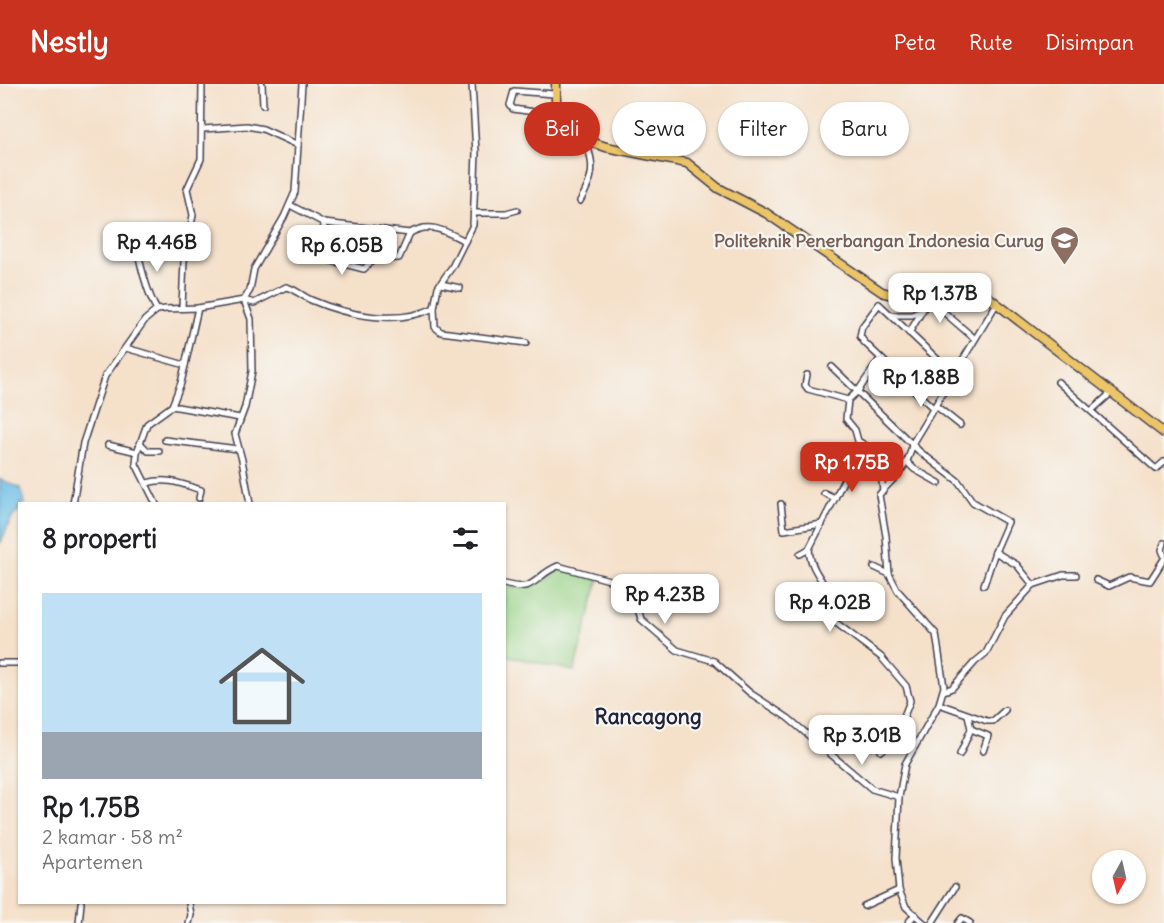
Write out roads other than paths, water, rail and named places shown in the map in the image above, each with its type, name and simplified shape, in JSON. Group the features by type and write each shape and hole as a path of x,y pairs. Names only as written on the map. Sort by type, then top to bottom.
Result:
{"main road":[{"path":"555,102 556,84"},
{"path":"600,144 687,163 718,188 766,213 882,292 901,296 964,283 977,287 1164,433"}],"street":[{"path":"182,308 184,261 193,223 187,189 201,159 202,84"},
{"path":"262,84 262,105"},
{"path":"244,300 250,290 254,269 295,192 302,84"},
{"path":"472,84 476,153 475,213 465,241 436,292 435,327 441,332 526,343"},
{"path":"524,110 513,108 510,105 514,91 554,94"},
{"path":"203,129 247,126 263,129 298,145"},
{"path":"580,201 593,172 591,156"},
{"path":"290,205 324,223 410,233"},
{"path":"475,213 506,213 517,210"},
{"path":"324,223 321,258 364,269 374,259 399,258 410,233 420,227 433,227 465,241"},
{"path":"138,240 139,254 152,303 157,310"},
{"path":"116,249 126,247 139,254"},
{"path":"441,284 460,288"},
{"path":"74,502 83,443 105,376 146,320 157,310 198,308 244,300 260,302 286,287 337,311 369,317 393,317 434,309"},
{"path":"244,300 251,319 252,371 246,407 235,434 250,502"},
{"path":"909,333 931,301 975,339"},
{"path":"953,374 880,302 862,327 860,336 880,359 935,407 960,425"},
{"path":"924,923 906,907 899,890 896,858 899,797 902,775 944,691 936,634 898,591 889,574 886,536 878,504 879,495 895,480 907,462 912,444 997,303"},
{"path":"155,502 136,464 137,452 147,424 172,406 178,394 198,308"},
{"path":"891,315 912,315 922,311"},
{"path":"126,348 185,365"},
{"path":"880,359 858,391 848,400 846,419 855,430 858,441 879,454 883,491"},
{"path":"832,367 912,444 958,481 973,502 1008,522 984,585"},
{"path":"807,375 806,387 848,400"},
{"path":"1058,382 1156,469 1164,462"},
{"path":"1092,411 1111,393"},
{"path":"172,406 240,418"},
{"path":"165,440 238,449"},
{"path":"140,443 148,451 159,451"},
{"path":"108,445 137,452"},
{"path":"865,446 857,453 809,549 809,559 815,574 831,591 834,612 831,619 881,657 906,686 910,701 904,716 901,737 881,751"},
{"path":"907,462 914,469 939,483"},
{"path":"147,483 164,479 174,481 201,490 200,498"},
{"path":"824,492 835,498"},
{"path":"781,504 784,530 822,524"},
{"path":"1096,580 1109,586 1129,577 1150,581 1163,555 1164,543"},
{"path":"800,554 809,549"},
{"path":"995,552 1017,565 1033,585"},
{"path":"506,585 515,588 531,586 558,566 624,584 634,596 641,619 676,650 714,661 750,693 788,718 864,783 879,791 899,797"},
{"path":"874,567 889,574"},
{"path":"944,691 952,688 986,653 1012,606 1033,585 1063,575 1076,575"},
{"path":"0,663 18,663"},
{"path":"939,704 991,721 1005,710"},
{"path":"960,754 971,729 968,715"},
{"path":"971,729 988,736 983,751"},
{"path":"901,737 915,746"},
{"path":"932,923 955,887"},
{"path":"864,906 899,890"},
{"path":"79,923 81,904"},
{"path":"189,904 191,915 189,923"},
{"path":"908,923 915,914"},
{"path":"958,923 962,918 970,923"}],"water":[{"path":"0,479 20,488 24,502 18,502 18,511 11,519 0,544"}],"place":[{"name":"Politeknik Penerbangan Indonesia Curug","path":"1065,266"}],"district":[{"name":"Rancagong","path":"648,716"}]}
